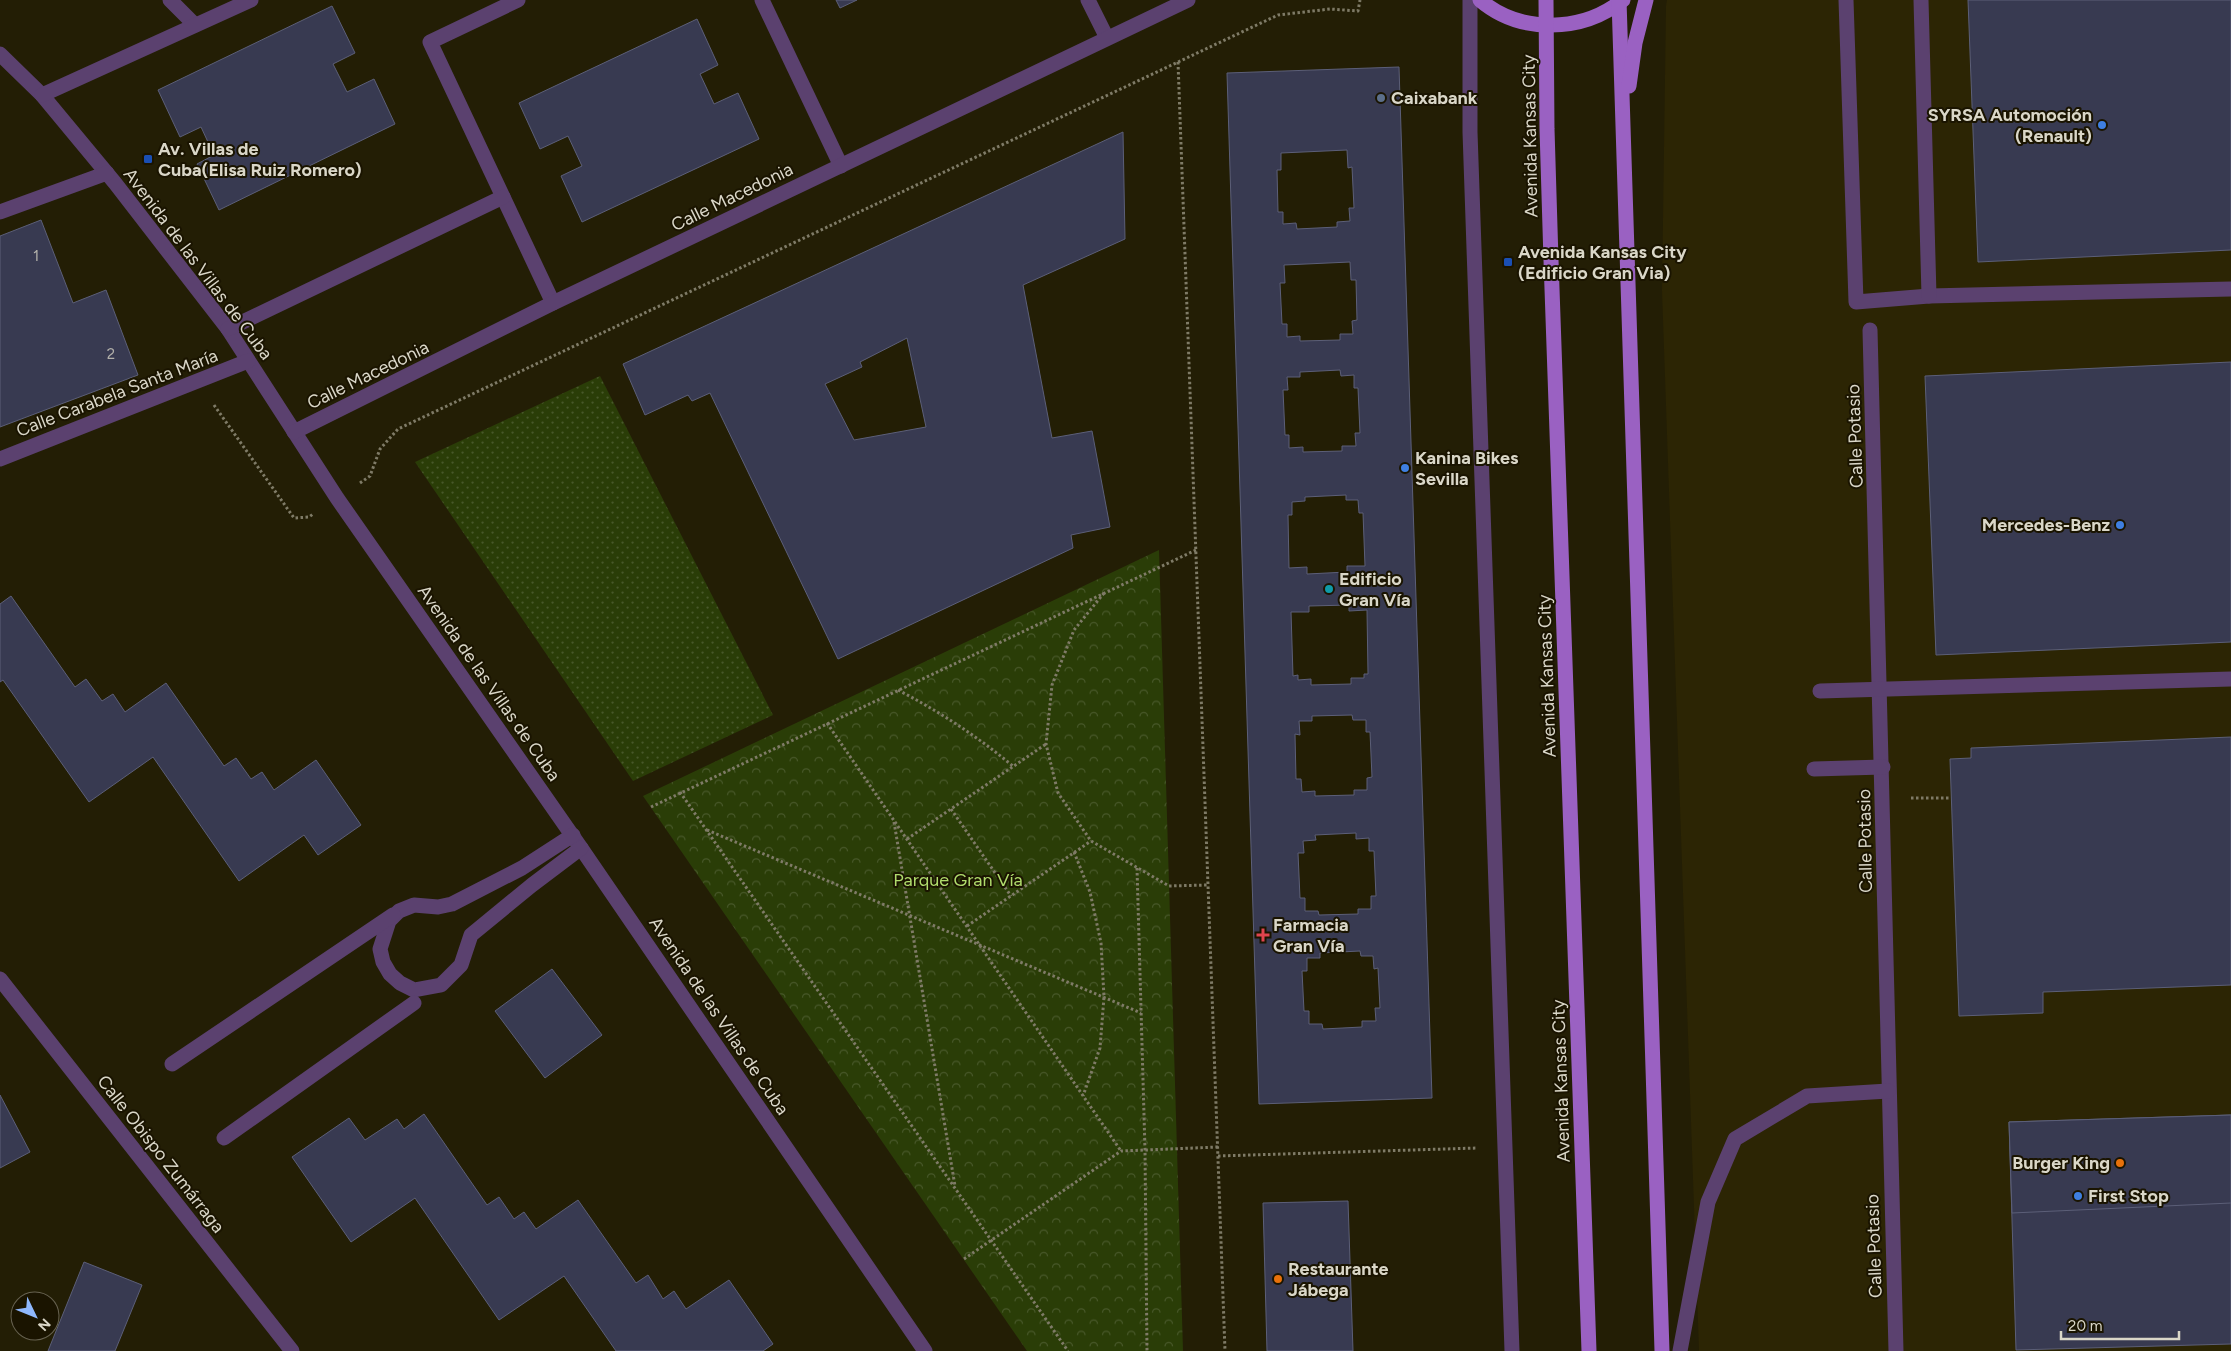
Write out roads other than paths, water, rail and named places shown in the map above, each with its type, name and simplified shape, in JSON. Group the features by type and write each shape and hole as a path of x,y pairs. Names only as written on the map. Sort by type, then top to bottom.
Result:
{"main road":[{"path":"1480,0 1505,16 1526,23 1547,26 1572,24 1597,16 1620,1"},
{"name":"Avenida Kansas City","path":"1546,0 1551,260 1590,1351"},
{"path":"1624,125 1636,43 1646,0"},
{"path":"1620,1 1662,1351"}],"street":[{"path":"170,0 195,25"},
{"path":"42,95 251,0"},
{"path":"518,0 430,42 553,303"},
{"path":"762,0 841,166"},
{"path":"1088,0 1107,38"},
{"name":"Calle Macedonia","path":"294,432 553,303 1188,0"},
{"path":"1470,0 1470,132 1512,1351"},
{"path":"1846,0 1856,302 1929,296 2231,289"},
{"path":"1921,0 1929,296"},
{"name":"Avenida de las Villas de Cuba","path":"0,54 42,95 107,173 228,329 363,536 577,842 925,1351"},
{"path":"0,212 107,173"},
{"path":"228,329 503,197"},
{"name":"Calle Potasio","path":"1870,330 1883,767 1888,1092 1896,1351"},
{"name":"Calle Carabela Santa María","path":"0,459 248,361"},
{"path":"1820,691 2231,679"},
{"path":"1814,769 1883,767"},
{"path":"399,911 389,921 380,949 383,962 390,974 400,983 414,990 441,984 460,965 470,935 532,885 577,842"},
{"path":"172,1064 399,911 414,905 438,907 452,904 577,842"},
{"name":"Calle Obispo Zumárraga","path":"0,979 292,1351"},
{"path":"224,1138 414,1003"},
{"path":"1680,1351 1708,1202 1735,1139 1806,1096 1888,1092"}],"place":[{"name":"Caixabank","path":"1381,98"},
{"name":"SYRSA Automoción (Renault)","path":"2102,125"},
{"name":"Av. Villas de Cuba(Elisa Ruiz Romero)","path":"148,159"},
{"name":"Avenida Kansas City (Edificio Gran Via)","path":"1508,262"},
{"name":"Kanina Bikes Sevilla","path":"1405,468"},
{"name":"Mercedes-Benz","path":"2120,525"},
{"name":"Edificio Gran Vía","path":"1329,589"},
{"name":"Farmacia Gran Vía","path":"1263,935"},
{"name":"Burger King","path":"2120,1163"},
{"name":"First Stop","path":"2078,1196"},
{"name":"Restaurante Jábega","path":"1278,1279"}],"park label":[{"name":"Parque Gran Vía","path":"958,880"}]}
